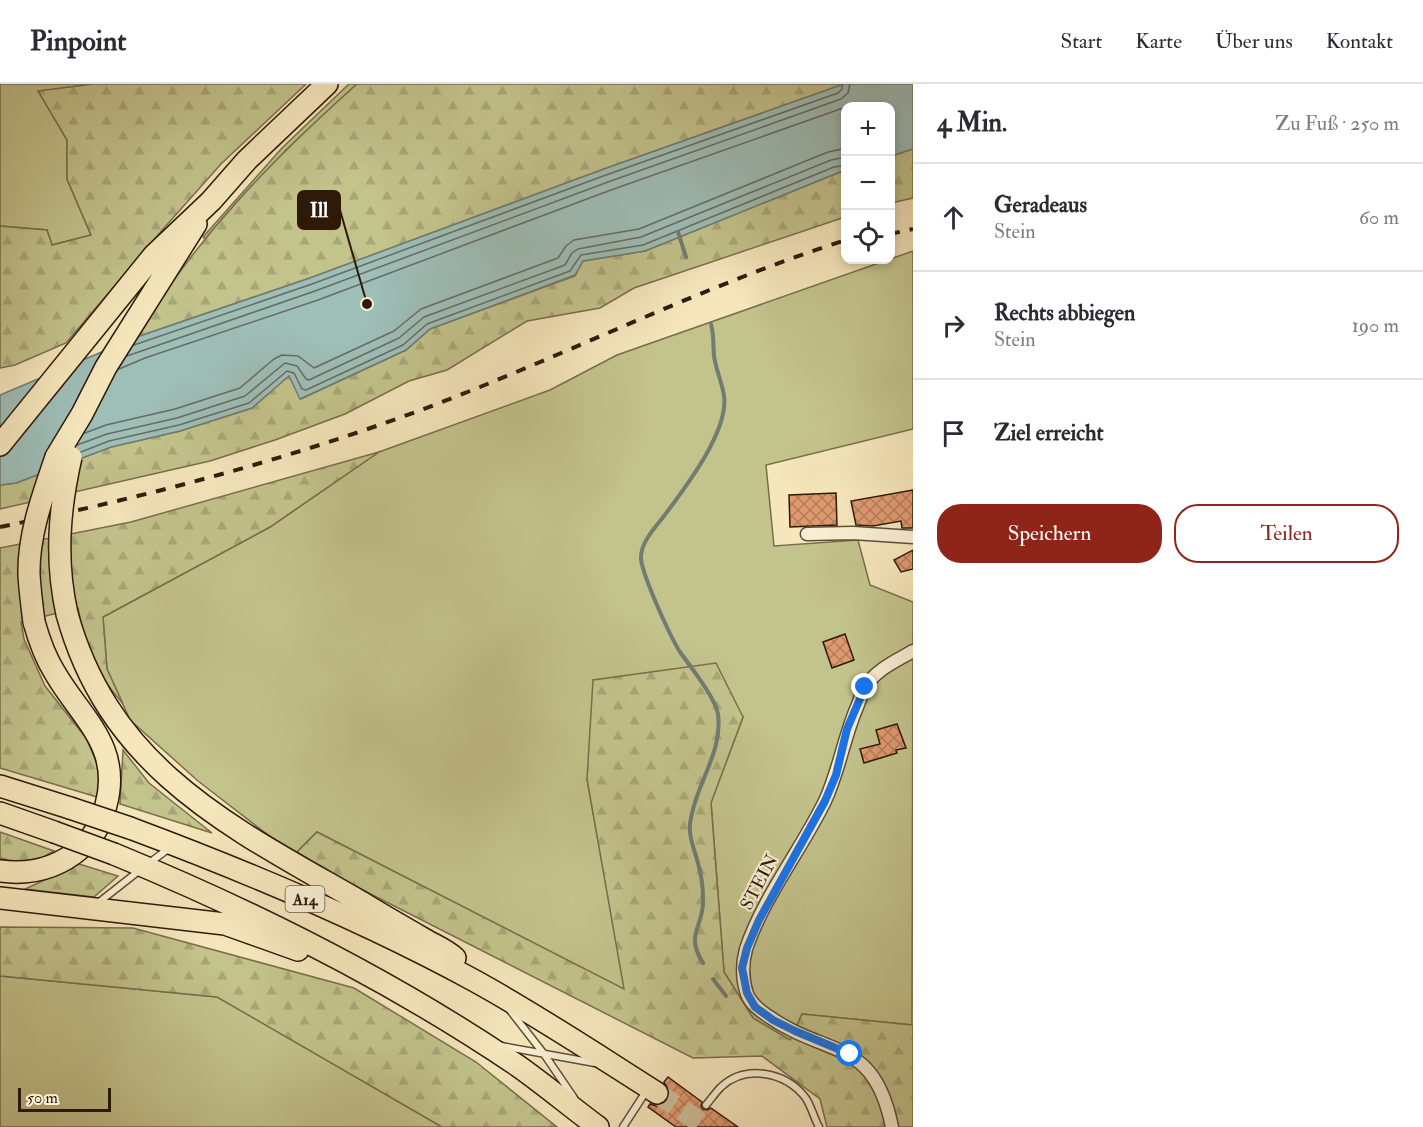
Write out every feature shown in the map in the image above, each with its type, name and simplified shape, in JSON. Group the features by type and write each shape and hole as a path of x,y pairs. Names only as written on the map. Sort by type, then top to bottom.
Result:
{"highway":[{"path":"0,445 116,300 175,233 211,201 247,160 327,84"},
{"path":"0,872 34,872 54,865 74,854 96,831 103,815 109,792 109,767 102,742 55,674 40,644 34,622 29,574 34,529 56,457 82,414 106,367 211,201"},
{"path":"82,414 63,495 59,557 67,614 87,671 105,705 158,769 212,813 265,847 453,956 475,981"},
{"name":"A14","path":"0,786 173,844 228,865 337,913 475,981 653,1091"},
{"name":"A14","path":"0,813 145,866 240,908 361,970 519,1067 594,1124"},
{"path":"0,898 225,924 294,948 318,960 361,970"}],"street":[{"path":"807,534 853,533 913,537"},
{"name":"STEIN","path":"892,1127 888,1108 877,1082 866,1067 850,1054 795,1031 773,1020 755,1007 747,993 742,968 747,948 759,920 825,801 836,775 847,729 865,687 880,670 913,651"}],"lane":[{"path":"93,908 173,844"},
{"path":"498,995 594,1124"},
{"path":"480,1042 615,1066"},
{"path":"706,1105 722,1085 742,1075 762,1072 786,1080 806,1097 819,1127"},
{"path":"623,1127 653,1091"}],"green space":[{"path":"0,84 93,84 39,91 67,140 67,179 91,235 52,245 47,230 0,226"},
{"path":"93,84 306,84 221,164 66,343 15,365 0,368 0,226 47,230 52,245 91,235 67,179 67,140 38,91"},
{"path":"349,84 357,84 286,150 205,239 203,237 282,148"},
{"path":"357,84 844,84 604,169 310,278 137,337 159,301 209,234 295,141"},
{"path":"913,149 913,198 895,202 895,156"},
{"path":"841,172 841,218 634,288 600,308 527,321 447,370 409,381 345,414 275,440 210,461 0,509 0,485 16,483 111,447 180,431 252,408 289,375 301,399 406,350 430,329 575,276 583,261 645,251"},
{"path":"913,251 913,429 766,465 774,546 858,540 870,585 913,602 912,1025 802,1014 791,1041 753,1018 724,972 711,802 743,717 587,779 625,990 317,832 294,855 198,781 130,720 107,669 103,617 270,527 379,452 550,390 617,355 876,264 895,264 895,257"},
{"path":"379,452 270,527 103,617 107,669 123,704 98,673 87,651 78,608 21,622 24,639 45,686 86,738 100,770 97,797 0,768 0,548 131,522"},
{"path":"716,663 743,717 711,803 724,972 753,1018 790,1040 802,1014 913,1025 913,1127 827,1127 820,1099 762,1056 693,1058 294,855 317,832 624,989 587,779 593,680"},
{"path":"123,750 149,783 212,833 120,804"},
{"path":"0,832 54,851 29,865 0,858"},
{"path":"79,864 118,876 94,897 25,889"},
{"path":"0,927 133,928 354,988 476,1062 557,1127 442,1127 217,997 0,976"},
{"path":"0,976 218,997 442,1127 0,1127"}],"water":[{"path":"844,84 913,84 913,149 895,155 895,102 841,102 841,172 645,251 583,261 575,275 430,329 406,350 300,399 289,376 252,408 180,431 111,447 16,483 0,485 0,395 137,337 310,278 604,169"}],"building":[{"path":"913,490 913,528 902,528 901,521 873,526 856,525 851,501"},
{"path":"836,493 837,525 790,527 789,495"},
{"path":"913,550 913,569 901,572 894,560"},
{"path":"845,634 854,660 832,668 823,642"},
{"path":"897,724 906,748 864,763 860,749 880,744 876,730"},
{"path":"668,1077 702,1102 703,1109 711,1108 738,1127 676,1127 648,1107 650,1104 662,1105 667,1100 670,1093 664,1082"}],"waterway":[{"path":"678,232 686,257"},
{"path":"703,963 695,944 703,908 703,889 690,835 690,824 698,792 717,741 718,714 707,691 670,633 643,568 641,553 645,542 704,459 720,426 724,410 724,396 714,356 711,324"},
{"path":"713,979 726,996"}],"tunnel":[{"path":"657,1093 707,1127"}],"railway":[{"path":"895,233 913,229"},
{"path":"0,527 179,486 355,433 470,391 750,274 841,242"}],"place":[{"name":"Ill","path":"367,304"}],"route":[{"path":"850,1054 795,1031 773,1020 755,1007 747,993 742,968 747,948 759,920 825,801 836,775 847,729 865,687"}]}
